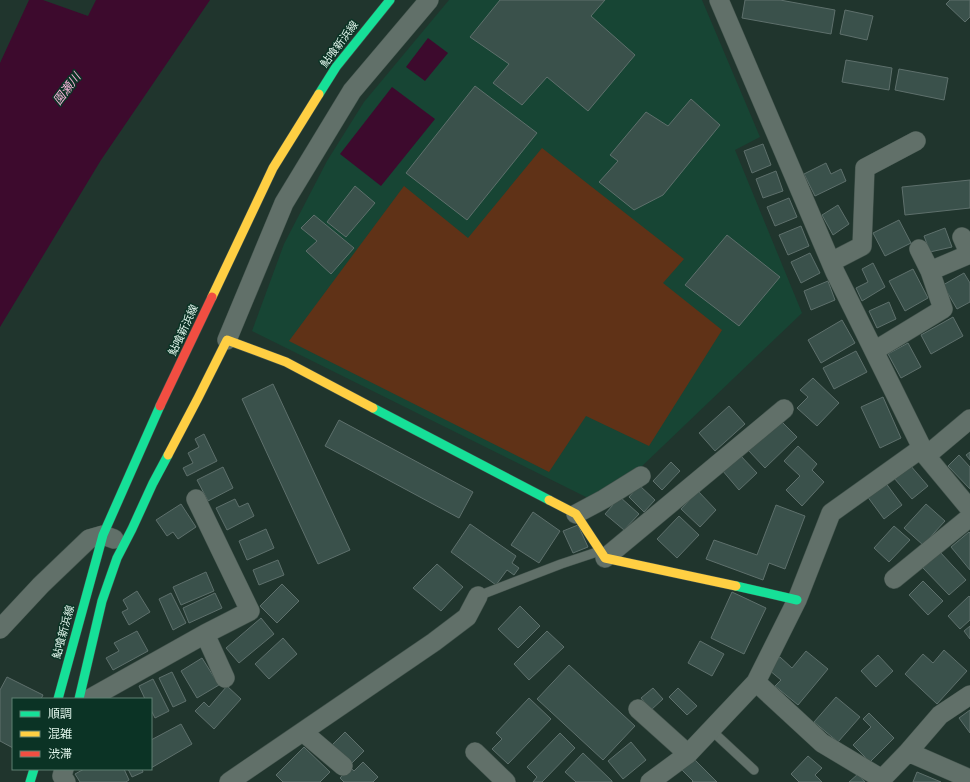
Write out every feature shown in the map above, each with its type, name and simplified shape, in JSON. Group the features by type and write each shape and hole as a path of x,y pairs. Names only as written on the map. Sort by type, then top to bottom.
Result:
{"street":[{"name":"鮎喰新浜線","path":"58,698 103,535 155,416 273,168 336,66 390,0"},
{"path":"79,698 102,601 117,558 153,483 227,340 284,203 352,91 429,0"},
{"path":"719,0 831,262 874,351 924,452 969,509 894,579"},
{"path":"831,262 862,246 865,168 916,141"},
{"path":"930,270 970,255 962,236"},
{"path":"874,351 943,310 930,270 919,249"},
{"path":"227,340 286,362 576,514 603,554 617,560 796,600"},
{"path":"603,554 784,410"},
{"path":"650,782 688,754 756,682 796,600 831,513 924,452 970,419"},
{"path":"576,514 641,476"},
{"path":"90,698 205,634 250,611 196,498"},
{"path":"117,502 140,512"},
{"path":"0,628 41,585 89,539 103,535 125,543"},
{"path":"229,782 440,638 467,617 478,596"},
{"path":"205,634 225,678"},
{"path":"756,682 822,743 883,781 940,715 970,695"},
{"path":"638,710 688,754"},
{"path":"303,732 343,766"},
{"path":"475,752 506,782"},
{"path":"908,752 970,779"},
{"path":"30,782 34,770"},
{"path":"64,770 62,776 66,782"}],"lane":[{"path":"478,596 561,564 603,554"},
{"path":"711,730 754,770"}],"shaded area":[{"path":"449,0 702,0 760,137 735,150 802,313 640,468 588,498 252,331 284,244 327,161 364,102"},
{"path":"542,148 684,259 663,283 722,330 649,446 586,416 549,472 289,341 404,186 468,238"}],"water":[{"name":"園瀬川","path":"29,0 43,0 88,16 96,0 210,0 101,160 0,327 0,63"},
{"path":"428,38 448,53 425,81 406,67"},
{"path":"392,87 435,119 381,186 340,154"}],"building":[{"path":"500,0 605,0 591,16 635,55 588,111 547,77 522,105 493,83 509,64 470,37"},
{"path":"745,0 780,0 835,10 831,34 742,18"},
{"path":"950,0 970,0 970,17 965,22 946,4"},
{"path":"845,10 873,16 867,40 840,34"},
{"path":"846,60 892,68 889,90 842,82"},
{"path":"899,69 948,78 944,100 895,90"},
{"path":"475,86 537,133 467,220 406,173"},
{"path":"691,99 720,125 663,195 634,210 599,182 618,161 610,155 646,112 668,126"},
{"path":"763,144 771,165 752,173 744,151"},
{"path":"826,163 831,174 841,169 846,181 815,196 804,174"},
{"path":"776,171 783,191 763,198 756,179"},
{"path":"970,180 970,208 905,215 902,187"},
{"path":"355,186 375,203 346,237 327,222"},
{"path":"789,198 797,217 775,226 767,207"},
{"path":"838,205 849,224 833,235 822,215"},
{"path":"314,215 354,248 331,274 306,251 317,241 301,228"},
{"path":"899,220 911,243 885,256 873,233"},
{"path":"801,226 809,246 788,255 779,235"},
{"path":"945,228 952,247 930,252 924,236"},
{"path":"727,235 780,277 739,326 685,285"},
{"path":"810,253 820,273 801,283 791,262"},
{"path":"873,263 885,287 862,301 856,288 868,282 862,269"},
{"path":"913,269 928,298 905,311 889,281"},
{"path":"964,273 970,283 970,302 957,309 943,285"},
{"path":"828,281 835,300 811,310 804,291"},
{"path":"889,302 896,319 877,328 869,311"},
{"path":"953,317 963,336 931,354 921,335"},
{"path":"842,320 855,343 821,363 808,340"},
{"path":"908,343 921,367 901,378 888,354"},
{"path":"856,351 867,372 834,389 823,368"},
{"path":"813,378 839,403 817,426 797,408 808,397 800,390"},
{"path":"273,384 350,550 318,564 242,399"},
{"path":"883,397 901,438 880,448 861,407"},
{"path":"729,406 745,424 715,451 699,433"},
{"path":"779,419 797,437 765,468 748,450"},
{"path":"339,420 473,492 459,518 325,446"},
{"path":"204,434 217,461 187,476 183,468 193,463 188,453 199,447 195,439"},
{"path":"798,446 817,464 812,470 824,482 802,506 786,490 800,476 784,461"},
{"path":"970,452 970,460 966,455"},
{"path":"739,454 757,473 739,490 722,470"},
{"path":"959,455 970,467 970,489 948,466"},
{"path":"671,462 680,471 662,490 653,481"},
{"path":"910,465 928,486 912,499 894,478"},
{"path":"223,467 233,488 208,501 197,480"},
{"path":"885,482 902,505 884,519 867,496"},
{"path":"639,485 655,500 644,512 629,497"},
{"path":"698,491 716,510 700,527 681,509"},
{"path":"620,497 639,514 624,530 605,514"},
{"path":"235,499 239,507 248,503 254,516 227,530 216,508"},
{"path":"181,504 196,527 178,539 173,532 167,536 156,520"},
{"path":"926,504 945,521 923,545 904,528"},
{"path":"776,505 805,516 785,569 769,563 763,580 706,559 714,540 757,555"},
{"path":"533,512 560,531 539,563 511,545"},
{"path":"679,516 699,535 677,558 657,539"},
{"path":"470,524 516,556 512,563 519,568 514,575 507,570 496,585 451,552"},
{"path":"578,525 588,547 573,553 563,531"},
{"path":"894,526 910,540 889,562 874,548"},
{"path":"266,529 274,548 247,560 239,541"},
{"path":"969,532 970,533 970,570 951,547"},
{"path":"940,552 966,580 949,595 923,568"},
{"path":"278,560 284,575 259,585 253,570"},
{"path":"437,564 463,587 441,611 413,588"},
{"path":"206,572 214,591 181,605 173,587"},
{"path":"923,581 943,601 928,615 909,595"},
{"path":"282,584 299,601 277,623 260,606"},
{"path":"137,591 150,612 129,625 122,612 128,609 123,600"},
{"path":"732,592 766,608 744,654 711,638"},
{"path":"171,593 186,623 173,630 159,599"},
{"path":"215,593 222,608 189,623 183,608"},
{"path":"969,596 970,620 960,629 948,616"},
{"path":"520,606 540,626 518,648 498,629"},
{"path":"261,618 274,634 239,663 226,648"},
{"path":"970,626 970,639 964,631"},
{"path":"137,631 148,651 113,670 106,658 119,651 114,643"},
{"path":"547,631 564,647 529,680 514,664"},
{"path":"283,638 297,654 269,679 255,664"},
{"path":"700,641 724,654 712,676 688,663"},
{"path":"944,650 967,671 937,704 905,674 923,654 933,663"},
{"path":"806,651 828,669 798,705 775,686 781,680 769,670 780,657 792,668"},
{"path":"878,655 893,671 876,687 861,671"},
{"path":"202,658 219,685 197,698 181,671"},
{"path":"569,665 635,726 603,760 537,699"},
{"path":"172,672 186,701 173,707 159,678"},
{"path":"7,677 43,695 42,698 12,698 12,747 0,741 0,690"},
{"path":"153,679 169,711 155,718 152,712 152,698 145,698 139,686"},
{"path":"227,686 241,699 214,729 195,711 204,702 209,707"},
{"path":"653,688 663,699 651,710 641,698"},
{"path":"678,688 697,706 687,715 669,697"},
{"path":"836,697 860,717 838,742 814,722"},
{"path":"529,698 551,719 508,764 492,749 502,739 496,733"},
{"path":"970,710 970,733 959,718"},
{"path":"869,713 894,738 870,762 853,745 871,727 863,719"},
{"path":"181,724 192,744 152,767 152,739"},
{"path":"345,732 364,751 351,764 332,745"},
{"path":"560,733 575,748 542,782 533,782 537,777 527,767"},
{"path":"631,742 646,760 623,779 608,761"},
{"path":"304,747 330,772 320,782 283,782 276,775"},
{"path":"583,753 612,782 576,782 565,772"},
{"path":"808,756 822,768 815,775 822,782 799,782 791,774"},
{"path":"692,757 717,782 692,782 693,781 681,769"},
{"path":"363,762 378,777 373,782 344,782 340,778 350,767 354,771"},
{"path":"82,770 124,770 129,780 126,782 80,782 75,774"},
{"path":"128,770 142,770 143,772 132,777"},
{"path":"917,772 941,782 913,782"},
{"path":"858,774 865,782 849,782"}],"traffic: fast":[{"path":"319,94 336,67 390,0"},
{"path":"58,698 103,535 160,406"},
{"path":"373,408 549,500"},
{"path":"79,698 102,601 117,558 168,455"},
{"path":"736,586 797,600"},
{"path":"30,782 34,770"}],"traffic: slow":[{"path":"212,297 273,168 319,94"},
{"path":"168,455 227,340 286,362 373,408"},
{"path":"549,500 576,514 605,558 736,586"}],"traffic: jam":[{"path":"160,406 212,297"}]}
